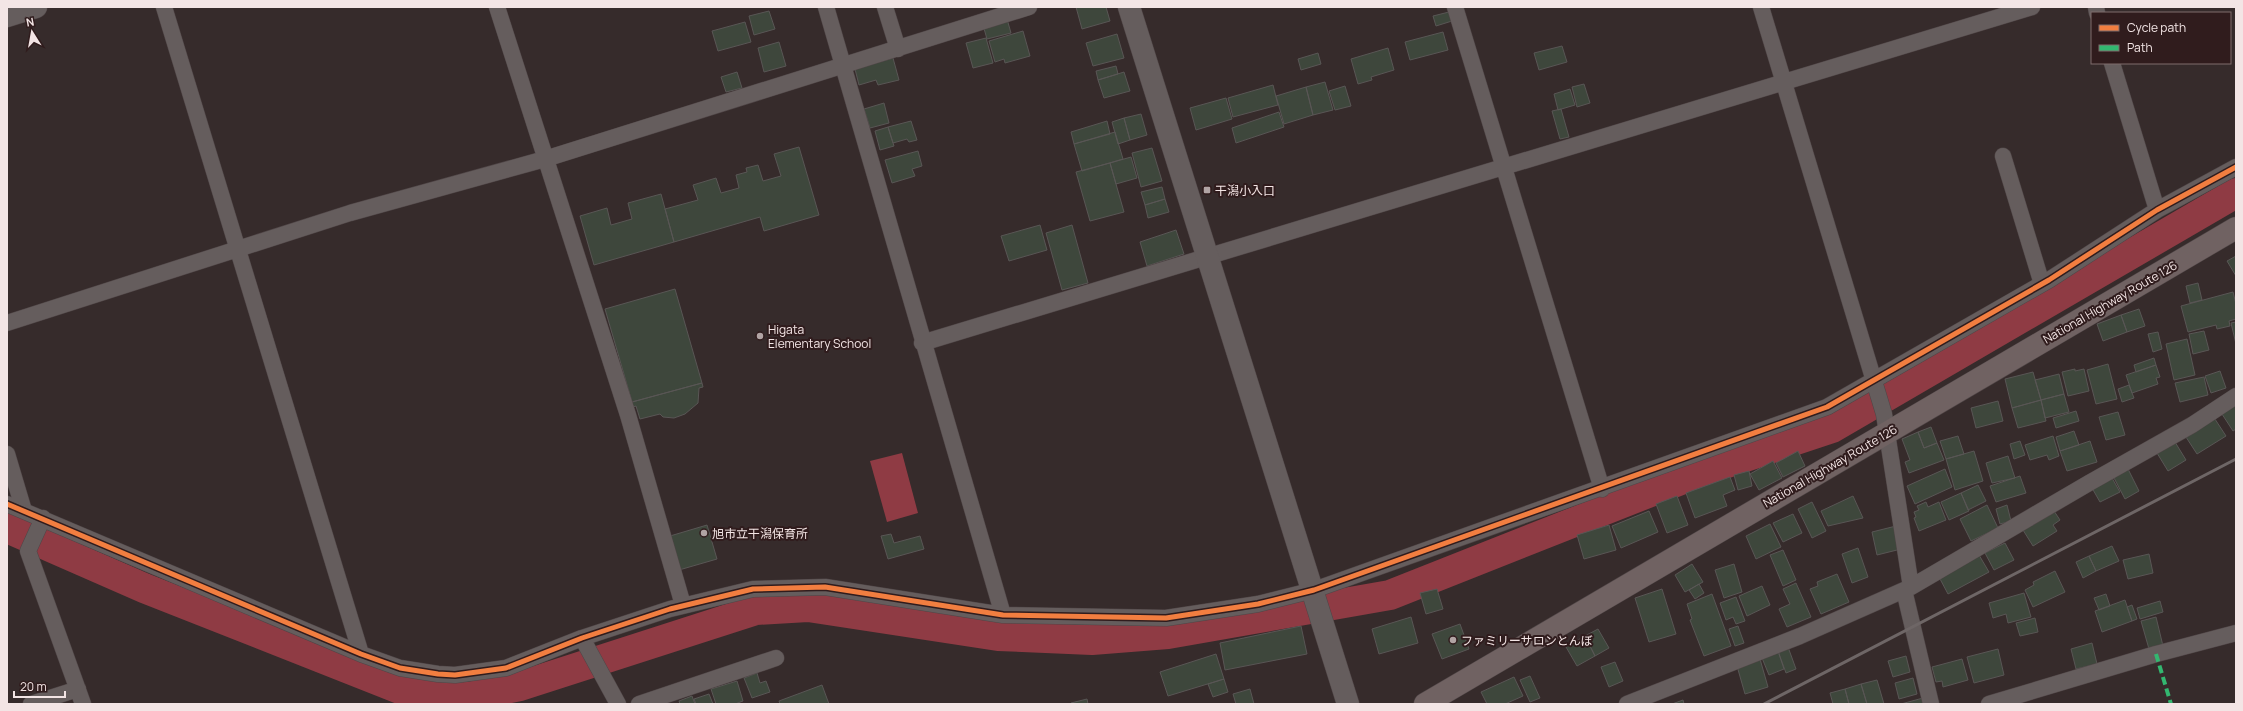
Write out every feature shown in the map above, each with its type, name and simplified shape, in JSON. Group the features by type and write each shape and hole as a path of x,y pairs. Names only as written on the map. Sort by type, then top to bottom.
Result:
{"highway":[{"name":"National Highway Route 126","path":"1425,704 1445,698 1886,423 2236,228"}],"street":[{"path":"7,16 36,7"},
{"path":"164,7 361,654"},
{"path":"497,7 628,415 683,605"},
{"path":"826,7 922,342 1003,616"},
{"path":"885,7 898,49"},
{"path":"7,323 350,213 545,159 1029,7"},
{"path":"1129,7 1314,590 1348,704"},
{"path":"1456,7 1506,166 1602,489"},
{"path":"1761,7 1886,423 1907,589 1931,704"},
{"path":"922,342 2032,7"},
{"path":"2112,64 2156,210"},
{"path":"2003,156 2042,284"},
{"path":"7,504 24,511 41,523 361,654 400,668 456,675 506,668 585,644 683,605 753,589 825,587 1003,616 1166,618 1258,604 1314,590 1602,489 1827,407 2042,284 2156,210 2236,167"},
{"path":"1627,704 1800,636 1907,589 2089,483 2192,426 2236,396"},
{"path":"7,454 24,511"},
{"path":"41,523 28,552 83,704"},
{"path":"1989,704 2156,654 2236,633"},
{"path":"585,644 618,704"},
{"path":"639,704 776,658"},
{"path":"31,704 78,689"}],"shaded area":[{"path":"902,453 918,513 887,522 870,461"}],"building":[{"path":"1076,7 1106,7 1110,21 1082,29"},
{"path":"769,11 775,29 754,35 749,16"},
{"path":"1449,12 1452,21 1436,26 1433,16"},
{"path":"1007,19 1011,33 987,39 983,25"},
{"path":"745,22 751,42 718,51 712,31"},
{"path":"1023,31 1030,56 1005,63 1004,59 995,62 989,41"},
{"path":"1443,32 1448,50 1410,60 1405,42"},
{"path":"1117,34 1124,58 1093,66 1086,43"},
{"path":"986,38 993,63 973,68 966,43"},
{"path":"779,42 786,66 764,72 758,48"},
{"path":"1562,46 1567,62 1539,70 1534,53"},
{"path":"1388,48 1394,70 1371,77 1372,80 1358,84 1351,59"},
{"path":"1318,53 1321,64 1301,70 1298,59"},
{"path":"893,58 899,80 878,85 876,80 859,85 855,69"},
{"path":"1116,66 1118,74 1098,80 1096,71"},
{"path":"737,72 742,88 726,92 721,77"},
{"path":"1124,72 1130,91 1104,98 1098,80"},
{"path":"1325,82 1333,110 1313,115 1306,87"},
{"path":"1584,84 1590,103 1577,107 1572,87"},
{"path":"1273,85 1278,105 1233,117 1228,98"},
{"path":"1345,86 1351,106 1335,110 1329,91"},
{"path":"1306,87 1313,115 1284,124 1276,96"},
{"path":"1570,89 1575,105 1558,110 1554,94"},
{"path":"1226,98 1232,119 1196,130 1190,108"},
{"path":"884,103 889,123 870,128 864,109"},
{"path":"1561,109 1569,137 1560,139 1552,111"},
{"path":"1279,112 1284,127 1236,143 1232,128"},
{"path":"1141,114 1147,135 1130,140 1124,118"},
{"path":"1124,118 1130,140 1118,144 1112,122"},
{"path":"911,121 917,140 909,142 907,139 893,143 888,127"},
{"path":"1107,121 1110,134 1074,144 1071,132"},
{"path":"888,127 894,146 880,150 875,131"},
{"path":"1115,132 1123,159 1082,171 1074,144"},
{"path":"799,147 819,215 764,231 760,217 674,242 665,209 698,200 693,185 716,178 721,193 739,188 736,175 747,172 746,168 758,165 763,181 781,176 774,154"},
{"path":"1152,148 1162,181 1141,187 1132,153"},
{"path":"918,151 922,166 912,169 915,176 892,183 885,160"},
{"path":"1131,157 1137,178 1116,184 1110,163"},
{"path":"1110,163 1124,212 1090,221 1076,172"},
{"path":"1162,187 1165,199 1145,205 1141,192"},
{"path":"661,194 674,242 594,265 580,216 607,208 611,225 632,219 628,203"},
{"path":"1165,199 1169,212 1148,218 1145,205"},
{"path":"1040,225 1047,250 1009,261 1001,236"},
{"path":"1072,225 1088,283 1062,290 1046,233"},
{"path":"1176,230 1184,254 1147,266 1140,242"},
{"path":"2236,256 2236,276 2227,261"},
{"path":"2198,283 2202,300 2190,303 2186,286"},
{"path":"675,289 702,383 632,402 605,309"},
{"path":"2233,292 2236,304 2236,319 2229,321 2230,326 2217,329 2216,325 2188,332 2181,306"},
{"path":"2139,309 2145,326 2127,332 2121,315"},
{"path":"2121,315 2127,332 2103,341 2097,324"},
{"path":"2236,322 2236,344 2231,323"},
{"path":"2204,331 2209,350 2193,354 2189,334"},
{"path":"2158,332 2162,349 2153,352 2148,334"},
{"path":"2187,339 2195,375 2174,380 2166,344"},
{"path":"2154,358 2156,365 2136,372 2134,365"},
{"path":"2108,364 2117,399 2096,404 2087,370"},
{"path":"2156,365 2160,377 2156,378 2158,384 2132,393 2126,375"},
{"path":"2075,369 2075,371 2084,369 2089,391 2068,396 2062,372"},
{"path":"2220,371 2226,388 2211,393 2205,376"},
{"path":"2033,372 2041,400 2012,408 2005,379"},
{"path":"2059,374 2064,394 2041,400 2035,380"},
{"path":"2204,377 2208,395 2180,402 2175,383"},
{"path":"702,383 703,387 699,388 698,403 685,414 674,418 663,417 660,414 640,419 636,406 633,407 632,402"},
{"path":"2129,385 2134,398 2122,402 2118,389"},
{"path":"2064,394 2069,412 2045,418 2041,400"},
{"path":"2041,400 2046,421 2018,428 2012,408"},
{"path":"2236,400 2236,429 2233,431 2220,411"},
{"path":"1998,401 2003,421 1976,428 1971,408"},
{"path":"2076,411 2079,421 2056,428 2053,418"},
{"path":"2118,412 2125,435 2106,440 2099,417"},
{"path":"2213,416 2226,436 2197,454 2184,434"},
{"path":"1931,427 1937,443 1924,448 1918,432"},
{"path":"2074,431 2079,445 2060,451 2056,437"},
{"path":"1918,432 1924,448 1937,443 1944,460 1909,473 1905,462 1910,460 1902,439"},
{"path":"1958,436 1964,454 1946,459 1940,441"},
{"path":"2053,436 2059,456 2049,460 2047,455 2030,460 2025,445"},
{"path":"2020,441 2025,455 2014,459 2010,444"},
{"path":"2090,441 2097,462 2067,471 2060,451"},
{"path":"2175,442 2186,460 2168,471 2157,453"},
{"path":"1798,451 1805,466 1783,477 1776,463"},
{"path":"1974,451 1983,481 1955,490 1946,459"},
{"path":"2008,456 2015,478 1992,483 1986,463"},
{"path":"1773,461 1782,478 1759,490 1750,474"},
{"path":"1945,469 1952,487 1915,504 1907,486"},
{"path":"2128,469 2139,491 2125,499 2113,476"},
{"path":"1749,471 1752,486 1738,490 1734,475"},
{"path":"2020,476 2026,493 1996,502 1990,486"},
{"path":"1730,477 1735,490 1723,495 1727,506 1695,518 1686,493"},
{"path":"2112,478 2120,492 2100,502 2092,488"},
{"path":"1978,485 1986,501 1968,510 1961,493"},
{"path":"1961,493 1969,511 1949,520 1941,502"},
{"path":"1677,496 1688,525 1667,533 1656,504"},
{"path":"1853,496 1863,518 1828,526 1821,511"},
{"path":"1812,502 1826,531 1812,538 1798,509"},
{"path":"1926,502 1928,507 1939,502 1946,520 1919,531 1914,518 1916,517 1914,512 1919,510 1917,506"},
{"path":"1987,505 1998,528 1971,541 1960,519"},
{"path":"2007,505 2011,521 2000,524 1996,509"},
{"path":"1649,511 1658,532 1621,548 1612,526"},
{"path":"2054,511 2060,520 2053,525 2057,531 2033,546 2023,530"},
{"path":"1793,514 1802,533 1783,542 1773,523"},
{"path":"1770,524 1781,547 1756,559 1746,536"},
{"path":"707,525 717,559 679,570 670,536"},
{"path":"1609,525 1616,550 1584,559 1577,535"},
{"path":"1896,526 1901,549 1877,555 1872,532"},
{"path":"891,534 894,543 920,536 924,549 888,559 881,536"},
{"path":"2005,543 2014,560 1994,570 1985,553"},
{"path":"2112,546 2119,561 2096,571 2089,556"},
{"path":"1858,548 1868,577 1852,583 1842,554"},
{"path":"1783,550 1796,580 1783,586 1770,555"},
{"path":"2149,554 2153,573 2128,579 2123,560"},
{"path":"1979,555 1989,572 1948,594 1939,577"},
{"path":"2089,556 2096,571 2083,578 2076,562"},
{"path":"1692,564 1703,582 1685,592 1675,575"},
{"path":"1734,564 1742,592 1724,598 1715,570"},
{"path":"2055,571 2065,592 2033,607 2025,590 2034,585 2033,582"},
{"path":"1837,574 1849,602 1821,614 1810,589 1818,586 1817,582"},
{"path":"1796,583 1811,617 1787,627 1779,609 1790,604 1783,589"},
{"path":"1699,584 1704,593 1695,599 1689,590"},
{"path":"1762,586 1770,605 1747,616 1739,596"},
{"path":"1437,589 1443,609 1426,614 1420,593"},
{"path":"1662,589 1676,634 1649,642 1635,598"},
{"path":"2024,593 2031,617 2008,623 2006,614 1993,618 1989,603"},
{"path":"1712,594 1731,646 1704,656 1690,620 1692,619 1687,604"},
{"path":"2106,594 2110,606 2099,610 2094,598"},
{"path":"1736,597 1745,621 1736,624 1733,617 1726,620 1720,603"},
{"path":"2125,600 2132,621 2102,632 2095,611"},
{"path":"2160,601 2163,612 2140,619 2137,608"},
{"path":"2132,605 2137,619 2132,621 2127,607"},
{"path":"1411,617 1418,643 1379,654 1372,629"},
{"path":"2156,617 2163,646 2149,649 2141,621"},
{"path":"2035,618 2038,632 2020,636 2016,623"},
{"path":"1460,624 1469,649 1442,659 1432,634"},
{"path":"1301,626 1307,654 1225,670 1220,643"},
{"path":"1738,626 1744,643 1735,646 1729,629"},
{"path":"1598,629 1609,648 1595,656 1585,636"},
{"path":"1585,636 1595,656 1577,666 1566,647"},
{"path":"2092,643 2097,664 2076,669 2071,649"},
{"path":"1788,647 1796,669 1786,673 1778,651"},
{"path":"1998,649 2004,675 1974,683 1967,657"},
{"path":"1778,651 1784,669 1769,675 1762,658"},
{"path":"1216,654 1224,679 1168,696 1160,672"},
{"path":"1906,656 1910,672 1893,677 1888,661"},
{"path":"1760,659 1768,687 1745,694 1737,666"},
{"path":"1962,659 1968,680 1943,687 1942,681 1936,682 1932,667"},
{"path":"1615,662 1623,681 1609,687 1601,667"},
{"path":"757,673 760,683 766,681 770,692 752,698 744,678"},
{"path":"1530,676 1540,698 1530,702 1520,680"},
{"path":"1514,677 1523,696 1505,704 1487,704 1481,692"},
{"path":"1913,678 1917,694 1899,699 1895,683"},
{"path":"1224,679 1228,692 1213,697 1208,684"},
{"path":"1877,680 1884,704 1867,704 1861,684"},
{"path":"737,681 743,701 735,704 716,704 711,689"},
{"path":"1861,684 1867,704 1849,704 1845,689"},
{"path":"822,685 829,704 780,704 779,701"},
{"path":"1250,689 1254,704 1236,704 1233,694"},
{"path":"1845,689 1849,704 1833,704 1830,693"},
{"path":"709,694 713,704 696,704 694,699"},
{"path":"692,696 695,704 680,704 679,701"},
{"path":"1923,698 1925,704 1901,704"},
{"path":"1087,699 1088,704 1071,703"},
{"path":"1683,700 1684,704 1672,704"}],"waterway":[{"path":"7,528 144,588 410,693 468,697 520,686 756,610 808,607 998,636 1092,640 1168,634 1390,595 1706,470 1832,428 2236,193"}],"railway":[{"path":"1764,704 2236,459"}],"marked path":[{"path":"2156,654 2171,704"}],"cycle path":[{"path":"7,504 361,654 400,668 438,674 455,675 506,668 582,638 670,609 753,589 825,587 1003,615 1166,618 1258,604 1314,590 1827,407 2049,280 2157,210 2236,167"}],"place":[{"name":"干潟小入口","path":"1207,190"},
{"name":"Higata Elementary School","path":"760,336"},
{"name":"旭市立干潟保育所","path":"704,533"},
{"name":"ファミリーサロンとんぼ","path":"1453,640"}]}
